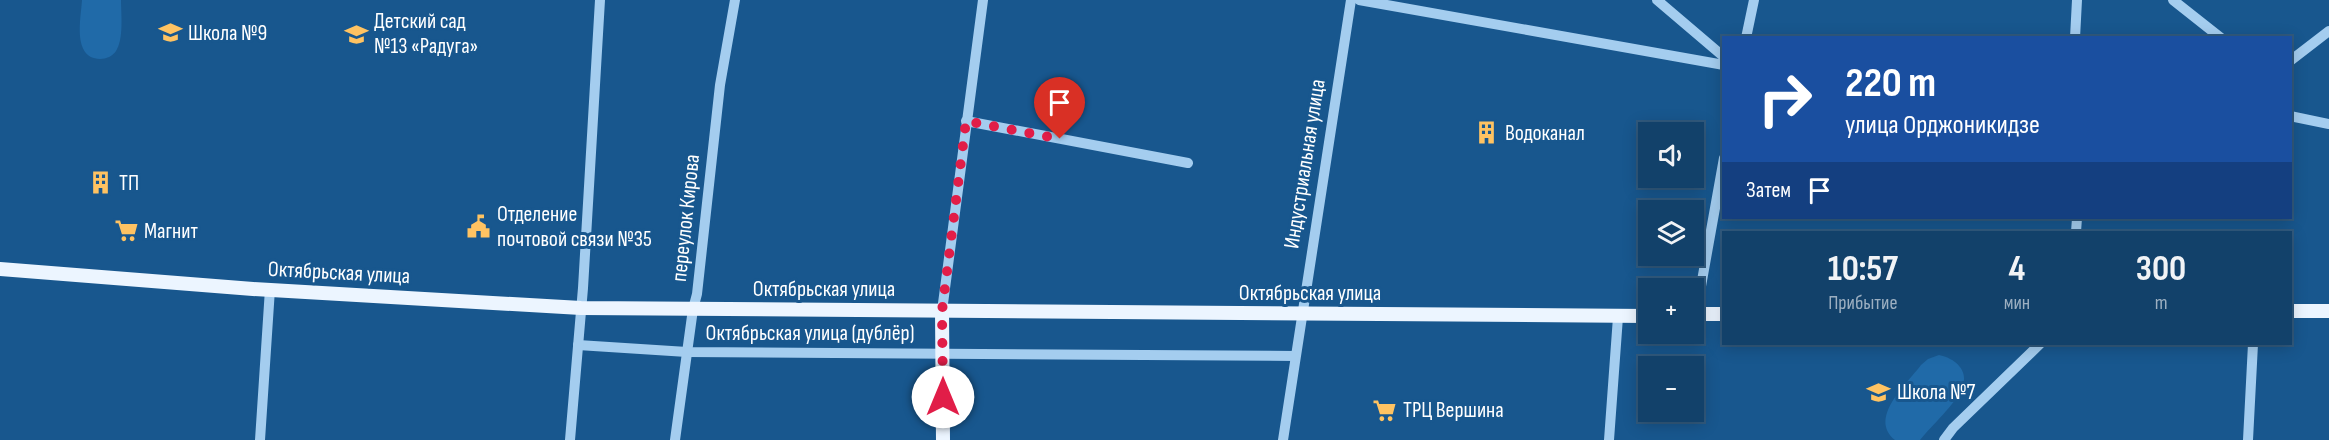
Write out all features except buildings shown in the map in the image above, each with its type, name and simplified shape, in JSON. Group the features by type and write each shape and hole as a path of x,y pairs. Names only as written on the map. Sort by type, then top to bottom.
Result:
{"main road":[{"name":"Октябрьская улица","path":"0,269 270,289 581,308 1638,316"},
{"path":"942,311 942,440"},
{"path":"2292,311 2329,311"},
{"path":"1704,314 1722,314"}],"street":[{"path":"570,440 581,308 600,0"},
{"name":"переулок Кирова","path":"675,440 697,294 720,85 735,0"},
{"path":"942,311 983,0"},
{"name":"Индустриальная улица","path":"1283,440 1351,0"},
{"path":"1359,0 1415,5 1722,65"},
{"path":"1657,0 1722,55"},
{"path":"1746,36 1754,0"},
{"path":"2075,36 2077,0"},
{"path":"2173,0 2218,36"},
{"path":"2292,59 2329,30"},
{"path":"2292,116 2329,124"},
{"path":"966,121 1188,163"},
{"path":"1702,278 1722,169"},
{"path":"260,440 270,289"},
{"path":"1608,440 1618,317"},
{"name":"Октябрьская улица (дублёр)","path":"578,345 687,352 1295,356"},
{"path":"1944,440 1953,428 2039,345"},
{"path":"2248,440 2253,345"}],"shaded area":[{"path":"82,0 121,0 122,26 119,46 109,57 100,59 91,57 85,52 80,36"},
{"path":"1939,355 1955,362 1962,370 1964,382 1959,395 1920,440 1895,440 1888,431 1886,422 1887,412 1892,402 1921,365 1928,359"}],"place":[{"name":"Школа №9","path":"170,33"},
{"name":"Детский сад №13 «Радуга»","path":"356,34"},
{"name":"Водоканал","path":"1487,133"},
{"name":"ТП","path":"101,183"},
{"name":"Отделение почтовой связи №35","path":"479,227"},
{"name":"Магнит","path":"126,231"},
{"name":"Школа №7","path":"1879,392"},
{"name":"ТРЦ Вершина","path":"1385,410"}],"route":[{"path":"943,397 942,311 966,121 1060,139"}]}
